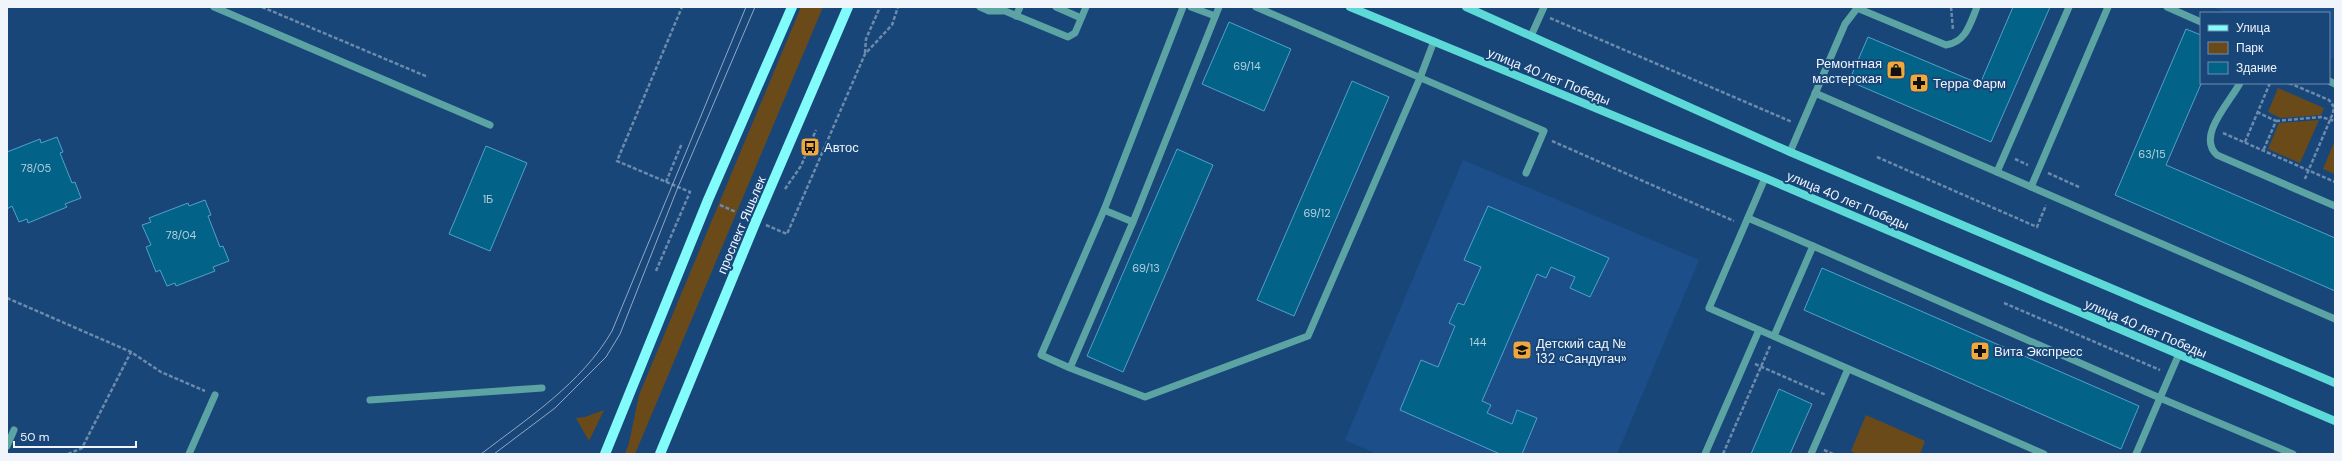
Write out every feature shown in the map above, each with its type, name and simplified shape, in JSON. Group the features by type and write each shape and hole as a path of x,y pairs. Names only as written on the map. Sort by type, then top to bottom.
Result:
{"main road":[{"path":"605,454 708,200 792,7"},
{"name":"проспект Яшьлек","path":"660,454 756,221 848,7"}],"street":[{"name":"улица 40 лет Победы","path":"1350,7 1765,178 2335,421"},
{"name":"улица 40 лет Победы","path":"1466,7 1790,152 2335,383"}],"lane":[{"path":"214,7 490,125"},
{"path":"980,7 989,11 1005,12 1068,37 1074,33 1086,7"},
{"path":"1016,16 1020,7"},
{"path":"1056,7 1081,18"},
{"path":"1183,7 1104,210 1041,355 1145,397 1308,336 1420,78 1434,42"},
{"path":"1191,7 1215,16"},
{"path":"1070,368 1133,222 1219,7"},
{"path":"1256,7 1544,131 1526,173"},
{"path":"1790,152 1845,24 1858,7 1939,43 1954,44 1966,32 1977,7"},
{"path":"1997,172 2069,7"},
{"path":"2031,187 2108,7"},
{"path":"2167,7 2200,22"},
{"path":"1531,36 1542,10"},
{"path":"2239,84 2213,129 2209,141 2213,151 2217,155 2335,206"},
{"path":"1815,93 2335,318"},
{"path":"1765,178 1709,308 2044,454"},
{"path":"1104,210 1133,222"},
{"path":"1748,218 2160,398 2293,454"},
{"path":"1774,336 1813,246"},
{"path":"1705,454 1759,330"},
{"path":"2136,454 2179,354"},
{"path":"1811,454 1848,369"},
{"path":"370,400 542,388"},
{"path":"189,454 215,395"},
{"path":"7,446 14,430"}],"path":[{"path":"262,7 428,77"},
{"path":"656,271 690,192 617,161 682,7"},
{"path":"865,54 866,39 880,7"},
{"path":"770,219 766,225 787,234 865,54 892,25 898,7"},
{"path":"1951,7 1954,44"},
{"path":"1542,10 1801,126"},
{"path":"2244,142 2270,84"},
{"path":"2291,84 2331,102 2334,110 2300,190"},
{"path":"2257,112 2276,121 2319,118 2330,119 2335,122"},
{"path":"2263,150 2276,121"},
{"path":"2213,129 2335,182"},
{"path":"784,192 801,166 816,130"},
{"path":"666,182 682,143"},
{"path":"1877,158 2037,227 2050,195"},
{"path":"719,205 736,212"},
{"path":"7,298 131,352 161,372 215,395"},
{"path":"2004,303 2170,375"},
{"path":"1723,454 1774,336"},
{"path":"68,454 82,448 131,352"},
{"path":"1746,360 1835,399"}],"shaded area":[{"path":"2213,7 2335,7 2335,60 2330,58 2330,12 2225,12"},
{"name":"Детский сад № 132 «Сандугач»","path":"1463,160 1699,260 1617,454 1377,454 1345,440"}],"green space":[{"path":"801,7 823,7 635,454 625,454 629,443 639,395"},
{"path":"2278,88 2324,108 2321,115 2281,118 2268,112"},
{"path":"2319,120 2300,163 2268,149 2279,123"},
{"path":"2335,140 2335,174 2323,169"},
{"path":"604,410 589,441 576,418 585,417"},
{"path":"1866,415 1925,441 1920,454 1857,454 1851,451"}],"building":[{"path":"2013,7 2050,7 1991,142 1849,81 1868,37 1980,84"},
{"path":"1229,22 1291,49 1264,111 1202,84"},
{"path":"2186,29 2200,35 2201,84 2166,165 2335,238 2335,291 2115,195"},
{"path":"1352,81 1389,97 1294,316 1257,300"},
{"path":"57,137 63,152 60,153 72,183 75,182 81,198 65,204 67,207 28,223 27,219 19,222 12,206 7,209 7,152 40,139 41,143"},
{"path":"486,146 527,163 490,251 449,234"},
{"path":"1177,149 1213,165 1123,372 1087,356"},
{"path":"205,200 211,215 208,216 220,247 223,246 229,261 213,267 215,271 176,286 175,283 167,286 160,270 156,272 146,247 151,245 142,225 151,222 149,218 188,203 189,206"},
{"path":"1488,206 1609,258 1590,297 1570,288 1575,277 1551,267 1546,278 1537,274 1482,401 1491,405 1487,413 1512,424 1517,410 1537,418 1522,454 1500,454 1400,410 1421,360 1438,367 1455,326 1449,323 1458,303 1464,305 1481,267 1464,260"},
{"path":"1822,268 2139,406 2121,449 1804,310"},
{"path":"1779,389 1812,404 1790,454 1751,454"}],"tram line":[{"path":"481,454 535,413 570,383 600,350 612,331 746,7"},
{"path":"494,454 555,408 606,357 620,334 678,187 755,7"}],"place":[{"name":"Ремонтная мастерская","path":"1896,70"},
{"name":"Терра Фарм","path":"1919,83"},
{"name":"Автос","path":"810,147"},
{"name":"Детский сад № 132 «Сандугач»","path":"1522,350"},
{"name":"Вита Экспресс","path":"1980,351"}]}
